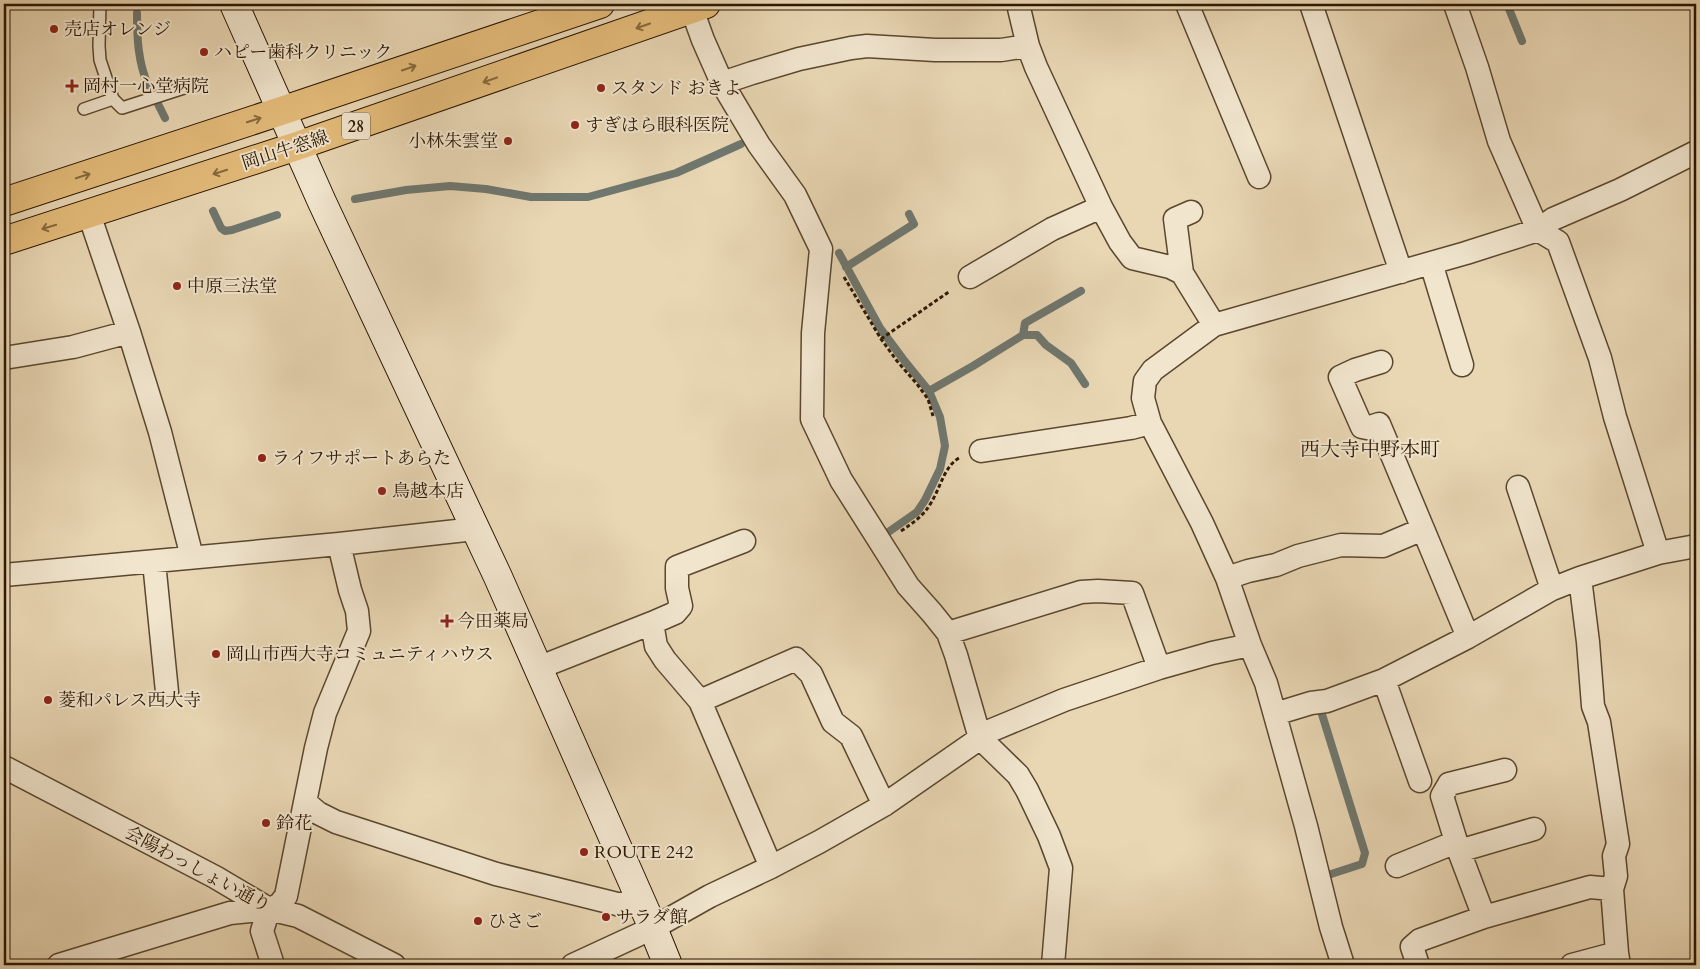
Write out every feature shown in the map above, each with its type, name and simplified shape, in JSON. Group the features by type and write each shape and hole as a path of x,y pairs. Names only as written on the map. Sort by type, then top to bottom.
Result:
{"main road":[{"name":"28","path":"4,202 600,4"},
{"name":"岡山牛窓線","path":"4,241 297,146 696,5"}],"street":[{"path":"234,4 297,146 538,668 640,897 668,965"},
{"path":"1018,4 1028,46 1036,67 1101,207 1120,242 1132,258 1170,267 1182,273"},
{"path":"1187,4 1259,177"},
{"path":"1311,4 1401,272"},
{"path":"1455,4 1477,67 1499,141 1538,230 1558,242 1600,358 1615,417 1658,553"},
{"path":"696,5 703,40 722,83 759,145 795,195 821,249 813,333 812,419 842,480 908,586 948,633 980,738 1018,776 1028,790 1061,868 1053,965"},
{"path":"722,83 752,72 834,50 867,46 935,50 1002,50 1028,46"},
{"path":"1344,965 1266,683 1250,645 1227,578 1202,522 1150,423 1142,398 1145,381 1153,370 1214,325 1401,272 1538,230 1553,219 1620,190 1696,152"},
{"path":"970,277 1052,229 1101,207"},
{"path":"89,214 160,432 192,557"},
{"path":"1175,219 1182,273 1214,325"},
{"path":"1431,263 1462,365"},
{"path":"4,358 73,347 129,332"},
{"path":"1381,362 1340,376 1362,427 1367,428 1379,424 1468,637"},
{"path":"981,450 1131,428 1150,423"},
{"path":"1518,487 1552,589"},
{"path":"4,575 339,544 475,529"},
{"path":"1227,578 1341,545 1383,546 1423,529"},
{"path":"538,668 675,613 681,606 677,588 677,567 744,541"},
{"path":"59,965 230,912 269,909 279,904 286,896 316,748 325,713 359,630 357,611 339,544"},
{"path":"1275,714 1311,703 1327,701 1384,680 1468,637 1552,589 1658,553 1696,546"},
{"path":"154,562 166,692"},
{"path":"1572,965 1618,959 1612,889 1616,876 1614,856 1618,844 1600,731 1593,706 1580,578"},
{"path":"948,633 1081,592 1132,593 1159,668"},
{"path":"652,623 656,646 665,660 700,701 771,868"},
{"path":"573,965 653,928 710,896 771,868 884,804 992,730 1064,700 1159,668 1212,653 1250,645"},
{"path":"700,701 796,659 811,674 834,722 851,736 884,804"},
{"path":"1384,680 1420,781"},
{"name":"会陽わっしょい通り","path":"4,767 215,877 269,909 298,916 394,965"},
{"path":"1484,918 1442,796 1449,784 1505,770"},
{"path":"305,802 318,813 336,822 496,874 621,905 640,897"},
{"path":"1397,866 1458,846 1534,829"},
{"path":"1418,965 1412,947 1420,940 1484,918 1590,887 1612,889"},
{"path":"269,909 262,931 273,965"}],"lane":[{"path":"100,4 100,60 113,99 122,108 187,87"},
{"path":"84,109 113,99"}],"path":[{"path":"821,249 834,260 897,361 928,399 933,416"},
{"path":"883,338 970,277"},
{"path":"882,544 919,520 932,502 951,463 963,455 981,450"}],"waterway":[{"path":"1507,4 1522,41"},
{"path":"137,13 139,50 142,68 148,85"},
{"path":"158,104 165,118"},
{"path":"355,199 406,190 450,186 486,189 531,197 588,197 676,173 741,144"},
{"path":"213,211 221,228 225,231 277,215"},
{"path":"846,267 914,224 909,214"},
{"path":"839,253 880,328 929,391 940,417 945,446 940,469 925,500 917,512 887,533"},
{"path":"1023,335 1025,323 1081,291"},
{"path":"929,391 1023,335 1037,335 1046,345 1071,363 1085,384"},
{"path":"1321,711 1365,853 1362,864 1323,878"}],"place":[{"name":"売店オレンジ","path":"54,29"},
{"name":"ハピー歯科クリニック","path":"204,52"},
{"name":"岡村一心堂病院","path":"72,86"},
{"name":"スタンド おきよ","path":"601,88"},
{"name":"すぎはら眼科医院","path":"575,125"},
{"name":"小林朱雲堂","path":"508,141"},
{"name":"中原三法堂","path":"177,286"},
{"name":"ライフサポートあらた","path":"262,458"},
{"name":"鳥越本店","path":"382,491"},
{"name":"今田薬局","path":"447,621"},
{"name":"岡山市西大寺コミュニティハウス","path":"216,654"},
{"name":"菱和パレス西大寺","path":"48,700"},
{"name":"鈴花","path":"266,823"},
{"name":"ROUTE 242","path":"584,852"},
{"name":"サラダ館","path":"606,917"},
{"name":"ひさご","path":"478,921"}],"district":[{"name":"西大寺中野本町","path":"1370,449"}]}
